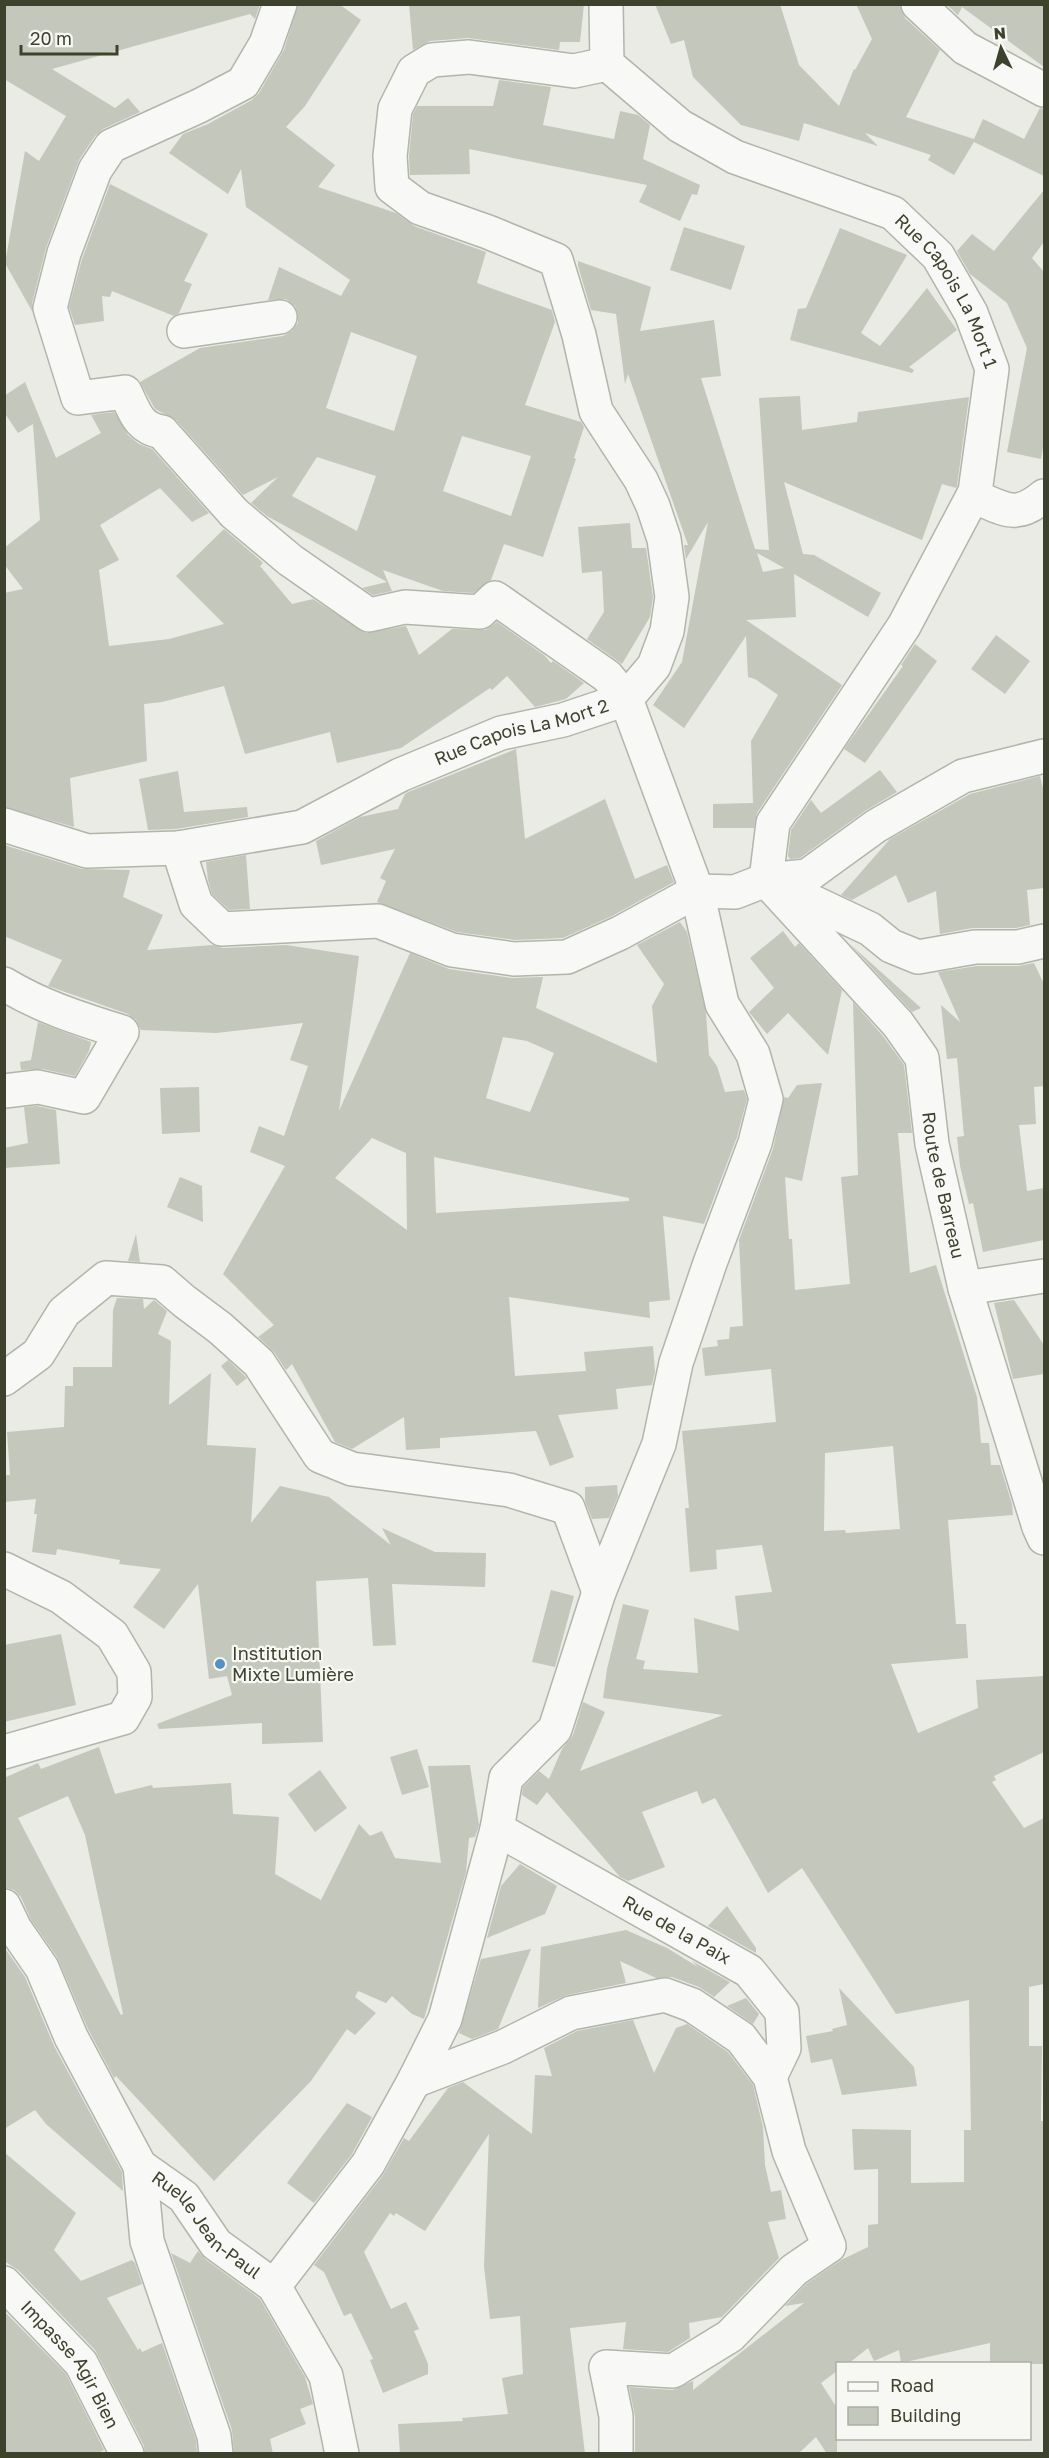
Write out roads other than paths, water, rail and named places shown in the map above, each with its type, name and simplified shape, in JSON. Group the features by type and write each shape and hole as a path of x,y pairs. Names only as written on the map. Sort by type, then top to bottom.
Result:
{"street":[{"path":"274,2286 368,2164 445,2019 497,1828 506,1778 555,1729 599,1592 659,1444 676,1363 755,1143 766,1099 753,1054 722,1004 697,891 626,699 607,676 495,598 480,612 405,607 369,615 290,560 234,513 162,432 149,429 142,424 125,392 78,398 50,308 64,253 95,170 111,146 199,106 243,83 266,44 280,4"},
{"path":"606,4 608,64"},
{"path":"918,4 965,48 1044,90"},
{"name":"Rue Capois La Mort 2","path":"4,825 87,851 178,848 302,828 400,775 501,733 563,720 626,699 654,666 667,631 672,597 664,539 641,480 596,411 579,335 556,260 488,232 420,208 392,187 390,156 395,109 414,71 432,60 469,57 574,71 608,64"},
{"name":"Rue Capois La Mort 1","path":"608,64 680,126 735,157 893,213 939,256 971,313 992,369 973,496 904,626 773,822 766,880"},
{"path":"184,331 280,317"},
{"path":"973,496 1013,512 1032,507 1044,496"},
{"path":"178,848 196,904 222,929 378,921 452,950 514,958 567,957 620,933 697,891 735,892 766,880 807,876 876,826 963,776 1044,756"},
{"path":"766,880 870,929 891,946 918,957 975,947 1018,947 1044,941"},
{"name":"Route de Barreau","path":"766,880 898,1024 922,1059 932,1144 965,1288 1043,1530"},
{"path":"4,984 42,1005 122,1032 84,1097 38,1087 4,1091"},
{"path":"965,1288 1044,1276"},
{"path":"4,1379 38,1354 64,1312 106,1278 162,1282 220,1328 259,1364 321,1456 352,1469 509,1490 568,1508 599,1592"},
{"path":"4,1569 61,1597 112,1635 134,1672 135,1697 123,1718 4,1752"},
{"name":"Rue de la Paix","path":"497,1828 749,1971 782,2012 783,2048 770,2077"},
{"name":"Ruelle Jean-Paul","path":"4,1906 15,1929 42,1968 71,2037 140,2166 184,2197 216,2244 274,2286 326,2376 342,2454"},
{"path":"414,2081 503,2047 571,2013 665,1995 692,2005 741,2038 770,2077 789,2151 829,2246 794,2270 730,2336 673,2372 606,2367 616,2416 616,2454"},
{"path":"140,2166 147,2241 214,2436 216,2454"},
{"name":"Impasse Agir Bien","path":"4,2283 81,2362 127,2454"}],"place":[{"name":"Institution Mixte Lumière","path":"220,1664"}]}
